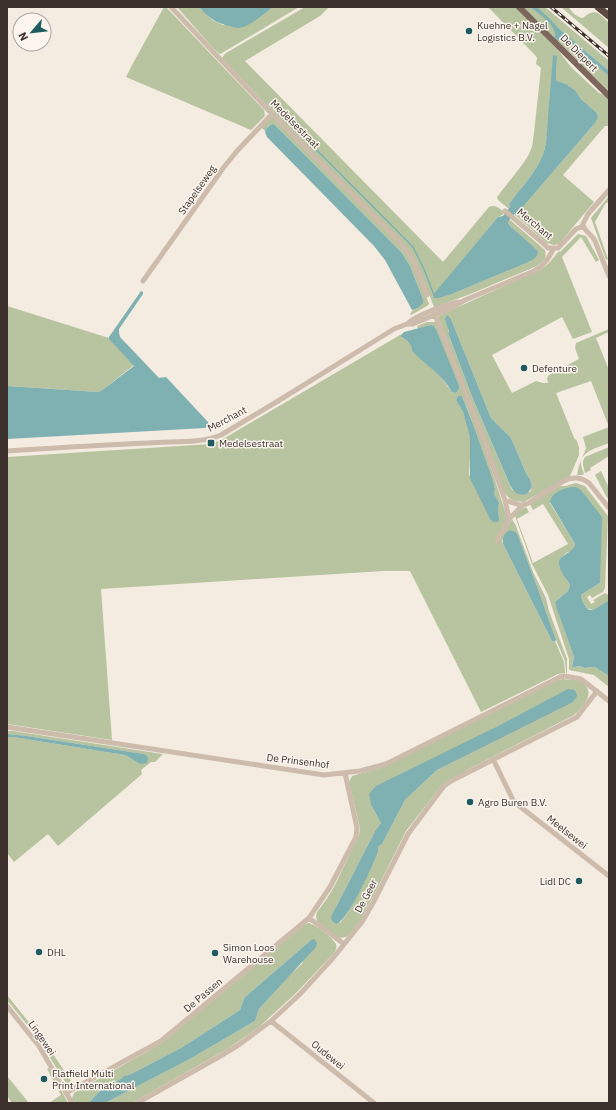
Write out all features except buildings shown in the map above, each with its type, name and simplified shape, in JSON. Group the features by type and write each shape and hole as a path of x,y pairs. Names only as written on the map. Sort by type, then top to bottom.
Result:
{"highway":[{"path":"598,7 609,16"}],"main road":[{"name":"De Diepert","path":"519,7 609,96"}],"street":[{"name":"Medelsestraat","path":"171,7 272,114 396,238 413,260 428,295"},
{"name":"Stapelseweg","path":"144,281 224,167 272,114"},
{"path":"609,190 588,214 584,222 586,231 596,241 609,276"},
{"name":"Merchant","path":"505,211 548,248 558,248 576,229 584,226"},
{"name":"Merchant","path":"7,451 156,442 199,441 211,439 278,401 394,329 407,324 411,320 434,313 450,304 465,300 543,266 554,248"},
{"path":"434,313 474,412 505,500 509,518"},
{"path":"497,541 509,518 523,505 529,503 565,480 576,478 582,479 589,483 609,508"},
{"path":"505,500 523,505"},
{"name":"De Prinsenhof","path":"7,727 324,775 360,771 386,764 560,677 565,676 581,679 609,701"},
{"name":"De Geer","path":"137,1103 217,1058 242,1042 271,1021 300,994 333,958 362,922 373,904 408,834 444,786 492,759 577,717 597,691"},
{"name":"Meelsewei","path":"492,759 513,800 518,805 609,876"},
{"name":"De Passen","path":"66,1093 161,1041 309,918 330,887 356,837 357,828 345,773"},
{"path":"309,918 344,944"},
{"name":"Lingewei","path":"7,1006 40,1046 72,1103"},
{"name":"Oudewei","path":"271,1021 374,1103"}],"green space":[{"path":"164,7 166,7 264,110 265,116 251,130 126,77"},
{"path":"177,7 199,7 212,20 223,25 249,23 273,7 299,7 220,54"},
{"path":"305,7 329,7 320,16 245,61 443,262 489,207 495,206 504,212 504,214 498,217 434,295 452,294 524,264 511,227 508,223 509,219 545,250 545,258 541,263 468,295 434,307 414,259 222,58 226,53"},
{"path":"488,7 515,7 558,50 571,67 599,93 605,95 609,99 609,126 605,126 563,175 594,202 559,244 554,245 547,243 514,214 521,209 596,122 598,117 597,113 581,99 575,90 566,84 557,81 557,56 544,152 536,168 509,204 509,209 498,200 497,197 522,165 532,147 541,68 536,64 537,58 535,55"},
{"path":"523,7 545,7 609,61 609,71 576,43 574,45 609,76 609,91"},
{"path":"561,7 569,7 571,11 581,18 594,12 603,17 609,23 609,48"},
{"path":"273,117 396,240 416,270 429,304 427,306 411,315 410,314 413,310 418,308 423,299 410,266 402,253 278,128 272,124 268,126 265,131 261,127"},
{"path":"609,196 609,201 605,204 595,222 608,259 606,260 591,218"},
{"path":"578,234 586,236 599,260 596,262 581,237 562,257 592,332 573,339 562,317 492,355 512,393 536,381 548,383 547,378 549,375 579,359 575,348 576,343 609,329 609,332 596,338 609,370 609,427 591,381 556,393 579,447 579,455 570,476 524,502 515,501 509,498 504,492 438,316 540,270 549,263 559,251 560,252","holes":["451,319 491,418 511,438 530,479 532,487 530,492 512,490 473,399 448,333"]},
{"path":"7,306 109,338 134,365 98,392 7,386"},
{"path":"427,322 436,322 477,425 506,514 507,520 503,534 512,519 533,572 546,598 549,611 567,659 567,673 565,661 517,533 510,530 502,542 552,641 555,641 564,662 565,673 558,674 481,712 410,571 383,571 101,589 112,740 7,724 7,457 211,444 223,439 400,335 409,342 412,351 440,376 452,392 456,393 459,389 435,327 431,325 418,329 417,326","holes":["458,396 462,396 495,489 494,493 499,516 469,475 471,439 463,412 456,400"]},
{"path":"609,427 609,443 591,450 584,456 581,464 584,474 577,475 579,466 586,448 583,437"},
{"path":"609,447 609,456 585,473 583,461 585,457"},
{"path":"601,471 609,488 609,500 595,475"},
{"path":"576,483 585,486 608,516 605,588 603,592 592,598 590,595 587,597 591,604 595,602 593,600 605,593 609,595 609,600 593,610 589,609 583,603 582,594 600,583 550,500 550,503 575,544 572,550 562,557 559,566 570,585 568,591 555,602 574,657 572,666 585,668 595,667 609,676 609,687 594,675 569,670 569,659 548,595 532,564 515,516 526,507 529,512 517,519 533,563 568,544 543,504 533,510 530,504 560,486"},
{"path":"558,680 575,680 583,683 589,692 584,705 574,715 469,769 442,785 406,831 360,921 349,935 340,938 317,921 317,912 335,885 359,835 360,828 349,782 352,776 383,767","holes":["568,690 501,737 437,770 405,800 382,844 378,847 378,852 348,912 340,923 336,907 375,831 381,823 371,805 496,727"]},
{"path":"7,731 163,754 155,762 151,762 141,770 142,774 58,846 48,834 14,862 7,853 7,737 125,755 140,764 144,754 7,734"},
{"path":"308,923 331,938 336,944 335,951 295,994 259,1027 229,1048 132,1103 105,1103 188,1060 255,1021 259,1009 302,964 311,940 244,998 240,1010 181,1048 125,1076 100,1091 88,1103 74,1103 72,1098 74,1093 162,1043"},
{"path":"7,995 48,1046 46,1048 7,1000"},
{"path":"53,1054 71,1081 67,1085 49,1056"},
{"path":"49,1068 68,1103 49,1103 61,1095 47,1069"},
{"path":"7,1076 29,1103 12,1103 7,1096"}],"water":[{"path":"199,7 273,7 252,22 239,28 216,22"},
{"path":"531,7 537,7 557,27 609,71 609,76 596,65 589,63 588,58 565,38 558,41 555,38 554,29 551,25"},
{"path":"553,55 557,56 557,81 566,84 575,90 581,99 597,113 598,117 596,122 508,223 538,252 533,260 524,264 452,294 434,298 433,295 498,217 503,216 510,207 509,204 536,168 544,152"},
{"path":"273,124 402,253 410,266 423,299 423,303 418,308 412,310 385,260 374,246 267,137 265,131"},
{"path":"141,291 143,294 119,329 120,337 159,378 166,377 208,422 208,426 205,428 7,439 7,386 98,392 134,366 109,339 109,337"},
{"path":"447,315 451,319 491,418 511,438 530,479 532,487 527,494 523,495 516,493 509,482 473,399 448,333 449,331 445,319"},
{"path":"431,325 436,329 459,386 456,393 452,392 443,380 412,351 410,344 401,337 404,332"},
{"path":"458,396 462,396 492,478 495,489 494,494 499,503 498,522 493,522 490,519 470,478 470,437 463,412 456,400"},
{"path":"573,487 581,490 602,517 600,583 582,594 582,598 583,603 589,610 593,610 609,600 609,676 595,667 572,667 574,657 555,602 568,591 570,585 559,565 560,559 574,547 575,544 550,502 553,496 558,492 566,488"},
{"path":"510,530 517,533 555,637 556,640 554,642 552,641 503,544 504,536"},
{"path":"568,689 575,690 577,696 573,702 437,770 405,800 382,844 378,847 378,852 366,880 347,913 336,924 332,921 331,917 336,907 375,831 381,823 371,805 369,794 376,786 496,727"},
{"path":"7,734 144,754 148,759 147,763 140,764 125,755 7,737"},
{"path":"314,939 317,943 316,947 259,1009 255,1021 188,1060 105,1103 88,1103 100,1091 124,1076 129,1075 181,1048 240,1010 244,998"}],"waterway":[{"path":"284,117 413,247 424,269 434,295"}],"railway":[{"path":"551,7 609,56"}],"place":[{"name":"Kuehne + Nagel Logistics B.V.","path":"469,31"},
{"name":"Defenture","path":"524,368"},
{"name":"Medelsestraat","path":"211,443"},
{"name":"Agro Buren B.V.","path":"470,802"},
{"name":"Lidl DC","path":"579,881"},
{"name":"DHL","path":"39,952"},
{"name":"Simon Loos Warehouse","path":"215,953"},
{"name":"Flatfield Multi Print International","path":"44,1079"}]}
